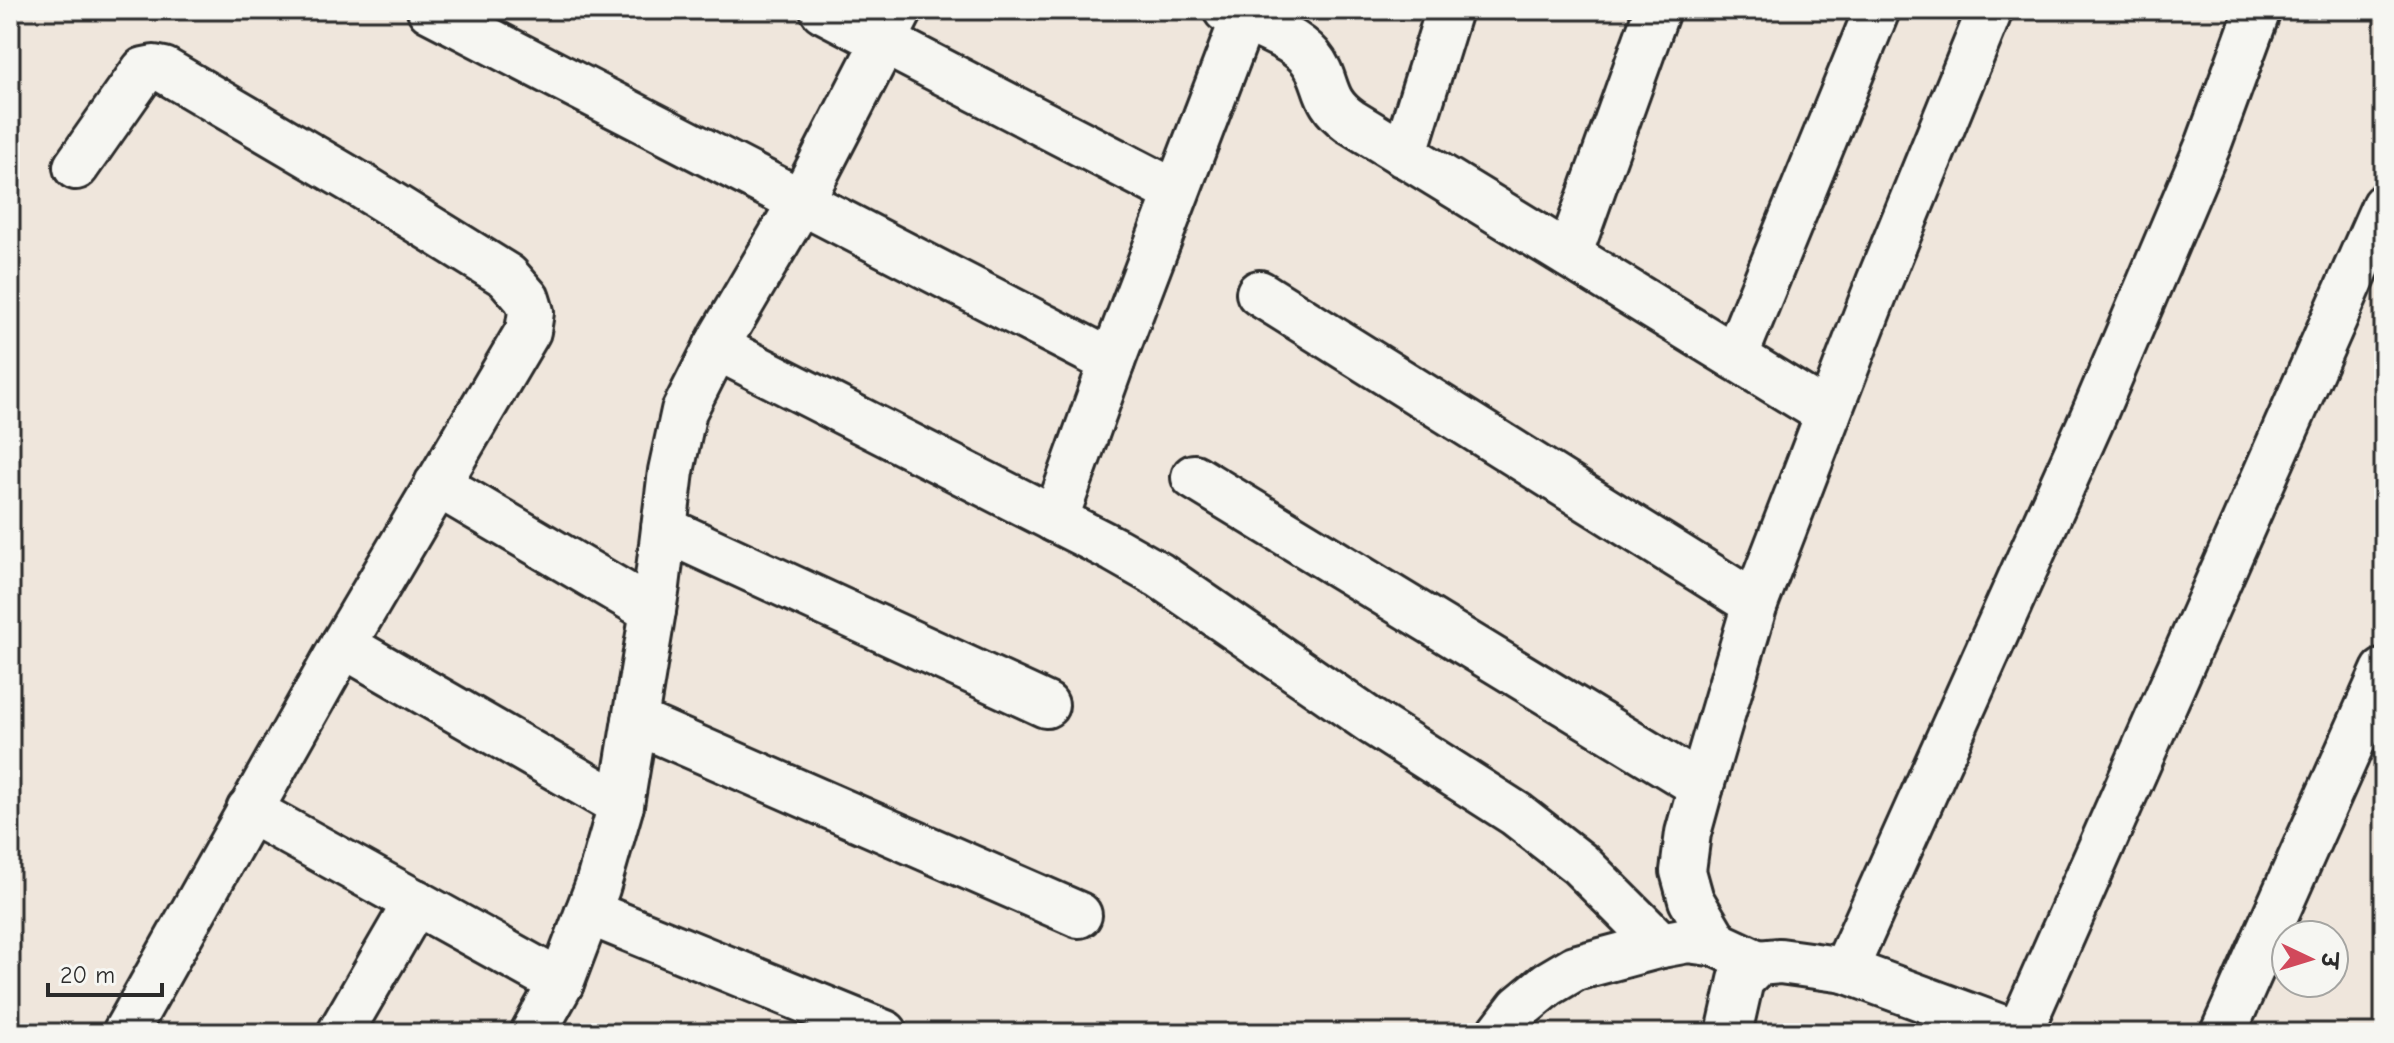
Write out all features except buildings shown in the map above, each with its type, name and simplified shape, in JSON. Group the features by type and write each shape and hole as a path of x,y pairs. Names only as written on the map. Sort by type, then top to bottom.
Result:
{"street":[{"path":"430,10 1112,362"},
{"path":"823,10 892,26 1175,192"},
{"path":"1404,155 1449,10"},
{"path":"1569,255 1657,10"},
{"path":"1735,357 1877,10"},
{"path":"1717,944 1691,900 1683,871 1688,833 1701,786 1755,604 1879,282 1990,10"},
{"path":"1845,970 2092,419 2209,143 2258,10"},
{"path":"1055,520 1175,192 1234,14 1294,44 1311,58 1327,98 1336,111 1828,414"},
{"path":"533,1033 561,983 588,912 621,805 653,611 671,471 684,411 716,347 802,200 892,26"},
{"path":"76,167 144,70 164,70 507,276 527,299 531,312 528,331 343,645 125,1033"},
{"path":"1500,1033 1520,1007 1548,984 1575,968 1688,940 1717,944 1758,963 1780,961 1845,970 2017,1033 2383,213"},
{"path":"1259,293 1755,604"},
{"path":"716,347 1159,575 1372,722 1516,814 1580,864 1661,945"},
{"path":"1194,477 1701,786"},
{"path":"437,484 653,611"},
{"path":"664,529 1046,705"},
{"path":"343,645 621,805"},
{"path":"2223,1033 2384,671"},
{"path":"635,721 1079,915"},
{"path":"249,810 561,983"},
{"path":"340,1033 416,902"},
{"path":"588,912 885,1033"},
{"path":"1729,1033 1741,980 1758,963"}]}
